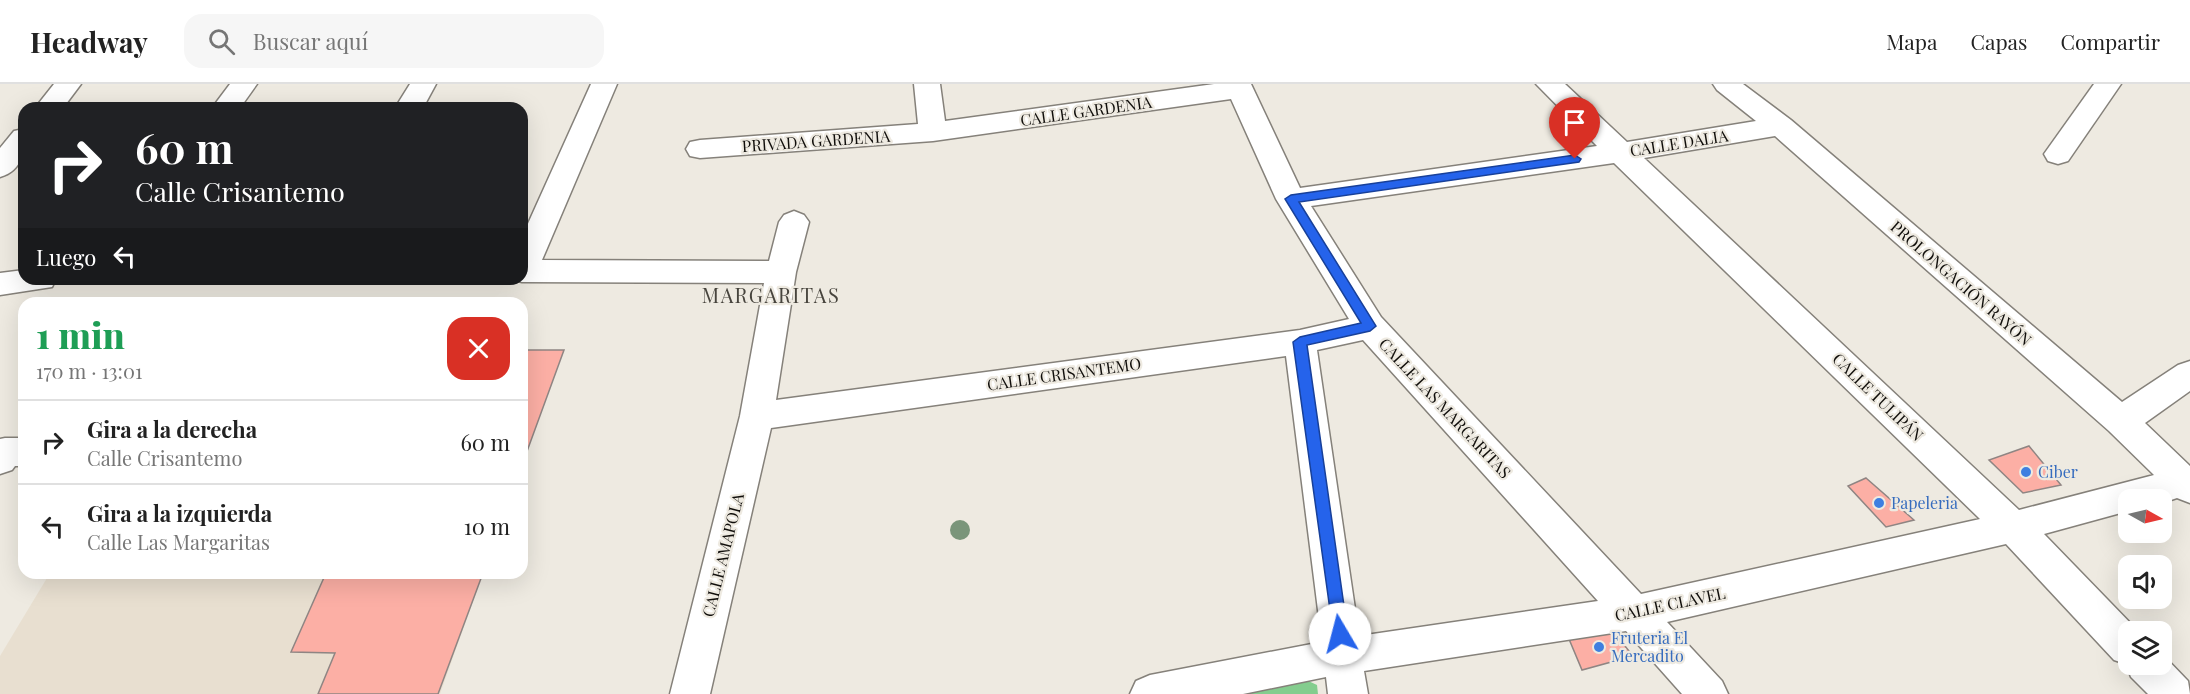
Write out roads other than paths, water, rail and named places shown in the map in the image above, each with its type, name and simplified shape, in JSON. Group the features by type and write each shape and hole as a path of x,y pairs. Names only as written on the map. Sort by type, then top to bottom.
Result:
{"street":[{"path":"54,102 68,84"},
{"path":"230,102 244,84"},
{"path":"412,102 423,84"},
{"path":"528,257 604,84"},
{"path":"927,84 933,132"},
{"name":"CALLE TULIPÁN","path":"1549,84 1623,152 2013,527 2118,637"},
{"name":"PROLONGACIÓN RAYÓN","path":"1726,84 1781,126 2121,422 2187,485"},
{"path":"2058,154 2108,84"},
{"name":"CALLE GARDENIA","path":"933,132 1239,86"},
{"name":"CALLE LAS MARGARITAS","path":"1239,86 1291,199 1370,326 1708,694"},
{"name":"CALLE DALIA","path":"1291,199 1623,152 1781,126"},
{"name":"PRIVADA GARDENIA","path":"700,149 933,132"},
{"path":"0,167 18,145"},
{"name":"CALLE AMAPOLA","path":"690,694 757,416 781,272 794,222"},
{"path":"528,271 781,272"},
{"path":"0,284 18,282"},
{"name":"CALLE CRISANTEMO","path":"757,416 1300,342 1370,326"},
{"path":"1300,342 1348,694"},
{"path":"2121,422 2190,374"},
{"path":"0,460 5,452 18,452"},
{"name":"CALLE CLAVEL","path":"1150,694 1343,656 1634,613 2187,485"},
{"path":"2156,675 2174,694"}],"place":[{"name":"Ciber","path":"2026,472"},
{"name":"Papeleria","path":"1879,503"},
{"name":"Fruteria El Mercadito","path":"1599,647"}],"district":[{"name":"MARGARITAS","path":"771,296"}]}
